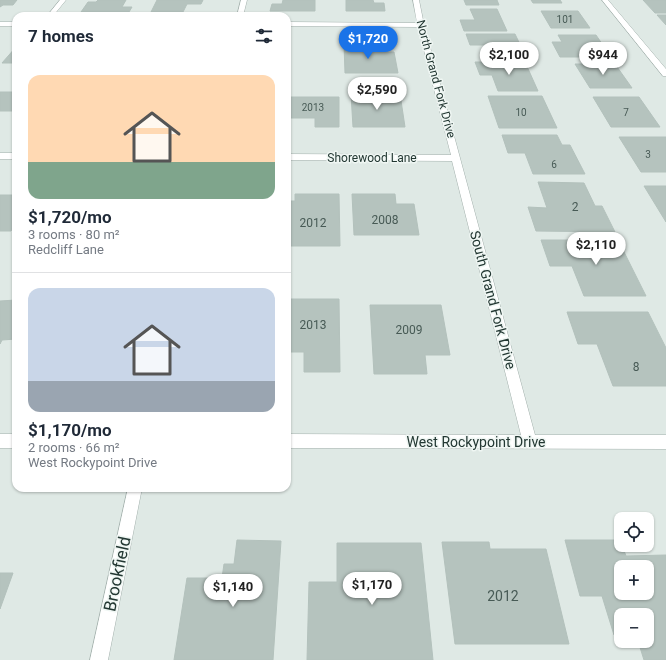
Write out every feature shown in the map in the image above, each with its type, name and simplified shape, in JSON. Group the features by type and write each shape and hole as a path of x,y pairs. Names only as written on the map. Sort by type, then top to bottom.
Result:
{"street":[{"path":"53,12 62,0"},
{"path":"241,12 244,0"},
{"name":"North Grand Fork Drive","path":"416,0 421,25 456,158"},
{"path":"605,0 666,74"},
{"path":"0,24 12,24"},
{"path":"291,24 421,25"},
{"path":"0,156 12,156"},
{"name":"Shorewood Lane","path":"291,158 456,158"},
{"name":"South Grand Fork Drive","path":"456,158 530,442"},
{"path":"0,441 12,441"},
{"name":"West Rockypoint Drive","path":"291,441 666,442"},
{"name":"Brookfield","path":"99,660 134,492"}],"building":[{"path":"0,0 17,0 13,5 3,5 0,7"},
{"path":"98,0 126,0 122,7 132,7 129,12 81,12 88,2 96,2"},
{"path":"157,0 203,0 201,4 187,4 183,12 151,12"},
{"path":"283,0 315,0 315,11 270,11 272,4 282,4"},
{"path":"346,0 373,0 374,3 384,3 385,11 346,11"},
{"path":"464,0 497,0 499,5 466,5"},
{"path":"531,0 560,0 562,3 533,3"},
{"path":"643,0 666,0 666,13 655,13"},
{"path":"470,9 497,9 507,31 464,31 460,20 475,20"},
{"path":"541,11 578,11 590,28 551,28"},
{"path":"657,15 666,15 666,25"},
{"path":"466,34 515,34 526,57 494,57 489,45 470,45"},
{"path":"558,35 596,35 611,57 560,57 552,42 562,42"},
{"path":"344,44 368,44 369,52 394,52 398,73 345,73"},
{"path":"12,52 12,63 2,63"},
{"path":"475,62 525,62 538,91 498,91 492,75 480,75"},
{"path":"575,64 615,64 632,88 590,88"},
{"path":"0,92 12,92 12,111 0,111"},
{"path":"351,94 400,94 405,127 353,127"},
{"path":"488,96 542,96 557,128 499,128"},
{"path":"291,97 339,97 339,127 315,127 315,118 291,118"},
{"path":"593,97 639,97 660,127 611,127"},
{"path":"502,135 557,135 562,145 570,145 585,174 533,174 525,153 508,153"},
{"path":"619,137 666,137 666,172 641,172"},
{"path":"538,182 584,183 595,206 602,206 615,232 536,231 528,207 547,208"},
{"path":"644,186 666,186 666,222"},
{"path":"295,194 339,194 340,246 291,246 291,201 295,201"},
{"path":"352,194 395,194 396,204 414,204 419,235 354,235"},
{"path":"0,195 12,195 12,229 11,231 0,231"},
{"path":"541,240 618,240 646,296 584,296 572,266 550,266"},
{"path":"291,299 339,299 340,372 304,372 304,352 291,352"},
{"path":"12,300 12,339 2,340 0,344 0,301"},
{"path":"370,305 441,305 450,355 425,355 427,374 374,374"},
{"path":"567,312 648,312 666,348 666,386 613,386 597,344 578,344"},
{"path":"237,540 281,541 273,660 174,660 187,578 222,578 224,564 234,564"},
{"path":"565,540 614,540 614,552 624,552 626,556 666,555 666,660 644,660 640,648 654,648 654,608 614,608 614,635 602,596 580,596"},
{"path":"442,542 489,542 490,549 546,549 569,644 455,644"},
{"path":"337,543 421,543 433,660 307,660 309,582 337,582"},
{"path":"0,573 13,573 0,609"}]}
